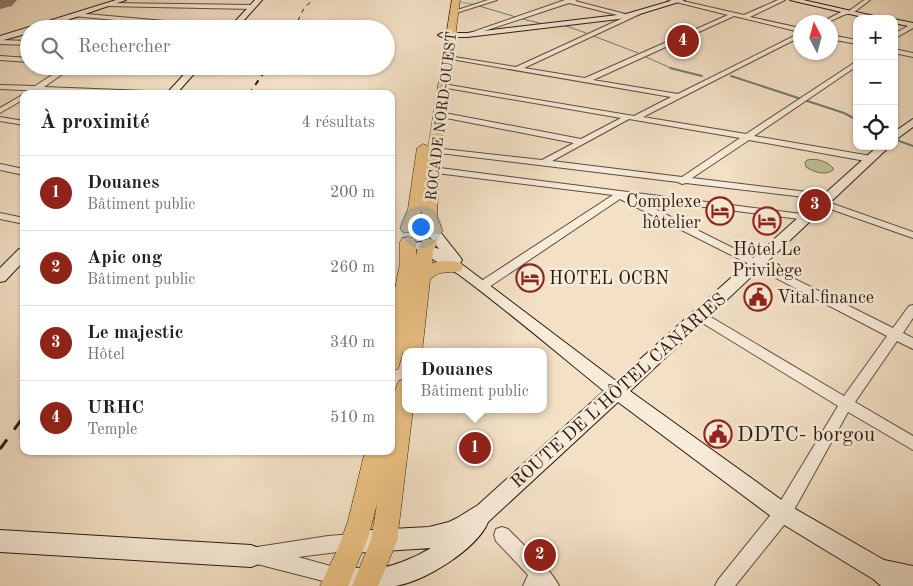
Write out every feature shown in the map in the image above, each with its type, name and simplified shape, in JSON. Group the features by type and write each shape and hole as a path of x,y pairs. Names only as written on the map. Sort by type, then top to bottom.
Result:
{"main road":[{"name":"ROCADE NORD-OUEST","path":"413,348 421,281 423,239 429,217 434,150 430,118 443,86 448,58 446,35 448,0"},
{"name":"ROCADE NORD-OUEST","path":"395,339 408,263 423,239 415,209 446,35 455,6"},
{"path":"421,281 432,269 442,266 459,269"},
{"path":"366,583 384,541 402,413"},
{"path":"336,581 353,542 370,485 375,455"}],"street":[{"path":"60,20 123,0"},
{"path":"240,20 259,0"},
{"path":"455,6 494,0"},
{"path":"745,17 782,0"},
{"path":"793,0 864,15"},
{"path":"838,17 867,0"},
{"path":"467,35 568,1 627,16"},
{"path":"517,69 637,14 677,1 793,28"},
{"path":"107,5 252,7"},
{"path":"446,35 467,35 637,14"},
{"path":"75,15 131,20"},
{"path":"585,81 734,15"},
{"path":"898,22 913,25"},
{"path":"898,34 913,25"},
{"path":"0,40 20,33"},
{"path":"838,38 853,41"},
{"path":"543,163 793,39"},
{"path":"0,40 20,42"},
{"path":"898,52 913,55"},
{"path":"0,58 20,59"},
{"path":"448,58 679,96"},
{"path":"682,181 853,66"},
{"path":"33,90 57,75"},
{"path":"175,90 188,75"},
{"path":"443,86 871,159"},
{"path":"0,87 81,90"},
{"path":"0,111 20,98"},
{"path":"430,118 582,142"},
{"path":"0,119 20,122"},
{"path":"898,135 913,122"},
{"path":"434,150 826,200 913,235"},
{"name":"ROUTE DE L'HÔTEL CANARIES","path":"336,581 366,583 396,575 432,561 468,534 485,512 881,150"},
{"path":"0,167 20,171"},
{"path":"432,170 807,217"},
{"path":"622,194 913,344"},
{"path":"482,286 622,194"},
{"path":"0,216 20,220"},
{"path":"423,239 617,391 783,513 881,571 900,586"},
{"path":"0,277 20,256"},
{"path":"724,586 783,513 846,404 913,310"},
{"path":"700,316 913,444"},
{"path":"328,543 350,526 364,504"},
{"name":"ROUTE DE L'HÔTEL CANARIES","path":"353,542 442,535 485,512"},
{"path":"502,535 534,579 550,586"},
{"path":"0,541 251,556 290,563 336,581"},
{"path":"251,556 292,551 328,543 353,542"},
{"path":"881,571 913,576"}],"green space":[{"path":"814,159 825,162 833,170 820,173 812,170 806,167 805,162"}],"waterway":[{"path":"461,2 474,4"},
{"path":"479,6 516,17"},
{"path":"523,19 543,24"},
{"path":"566,26 586,33"},
{"path":"591,35 638,53"},
{"path":"646,57 672,68"},
{"path":"672,68 702,76"},
{"path":"731,76 844,113 853,118"},
{"path":"898,140 913,146"}],"railway":[{"path":"298,20 303,10 312,0"},
{"path":"252,90 262,75"},
{"path":"0,449 20,422"}],"place":[{"name":"URHC","path":"683,41"},
{"name":"Le majestic","path":"815,205"},
{"name":"Complexe hôtelier","path":"720,211"},
{"name":"Hôtel Le Privilège","path":"767,221"},
{"name":"HOTEL OCBN","path":"530,278"},
{"name":"Vital finance","path":"758,297"},
{"name":"DDTC- borgou","path":"718,434"},
{"name":"Douanes","path":"475,448"},
{"name":"Apic ong","path":"540,555"}]}
